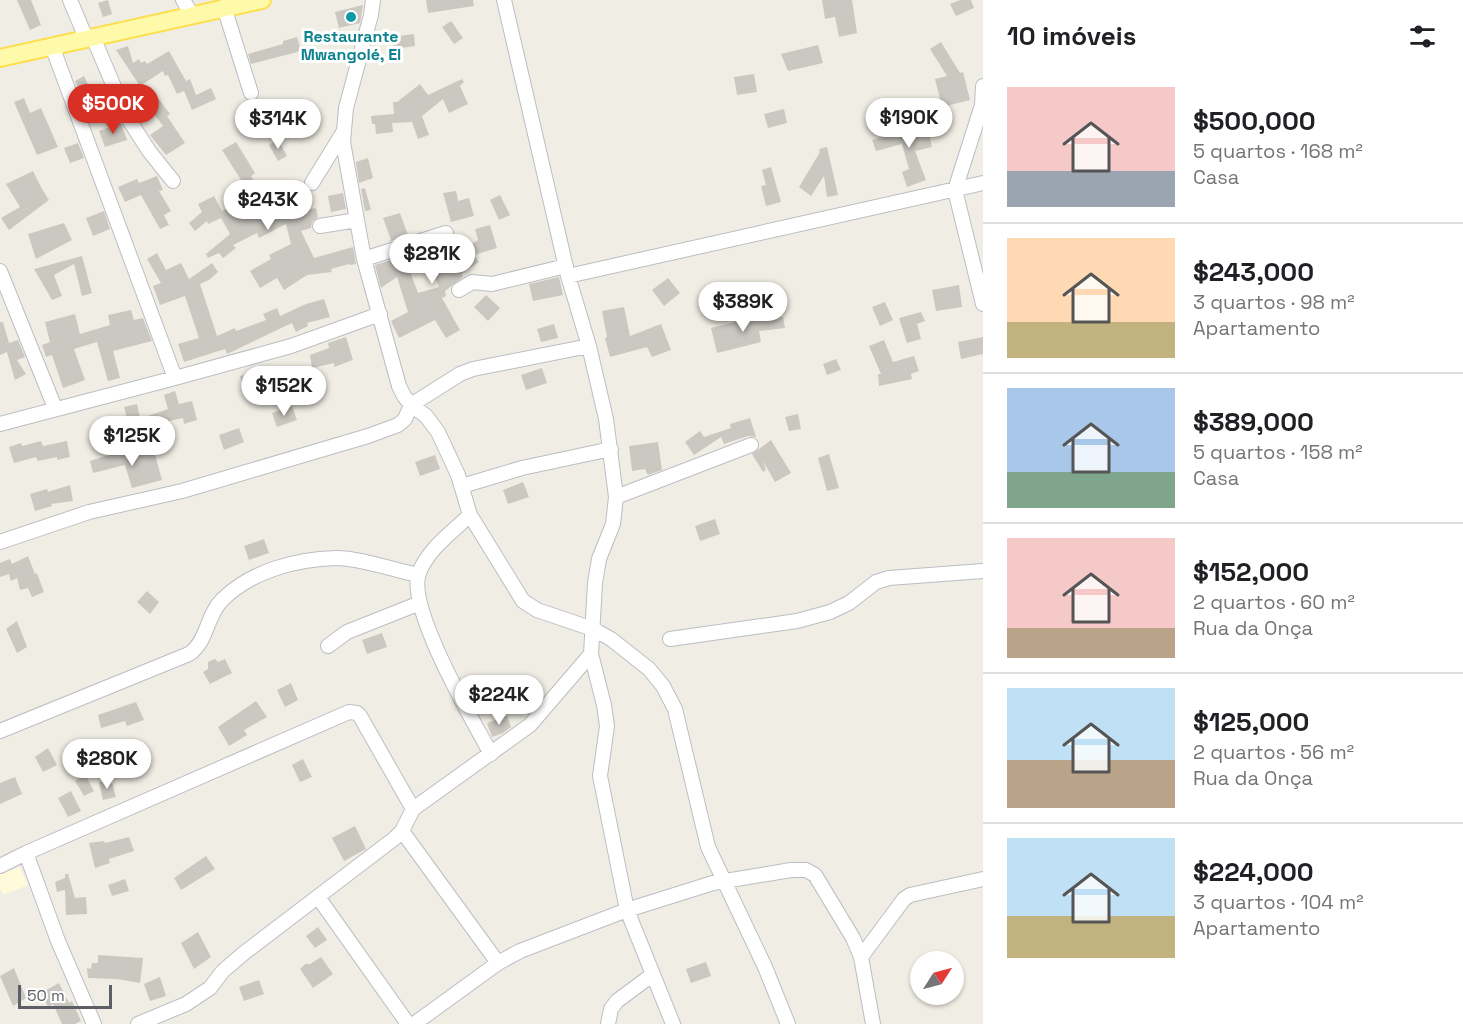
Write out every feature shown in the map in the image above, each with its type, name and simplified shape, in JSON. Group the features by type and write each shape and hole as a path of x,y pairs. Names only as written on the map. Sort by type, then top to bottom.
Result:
{"main road":[{"path":"0,58 89,38 188,7 224,8 262,0"}],"street":[{"path":"70,0 126,115 148,151 173,181"},
{"path":"373,0 346,108 344,142 364,259 399,386 411,405 426,416 438,432 462,486 470,515 523,601 537,609 593,628 649,669 663,686 675,709 706,843 765,967 788,1024"},
{"path":"504,0 567,271 589,346 606,419 616,497 613,524 599,559 595,583 591,654 607,726 600,776 627,910 673,1024"},
{"path":"224,8 251,93"},
{"path":"52,46 175,378"},
{"path":"983,86 982,105 956,190 983,304"},
{"path":"312,183 344,131"},
{"path":"459,290 472,282 492,284 567,271 983,183"},
{"path":"320,226 357,220"},
{"path":"364,259 446,233"},
{"path":"0,271 55,408"},
{"path":"0,424 291,346 380,314"},
{"path":"0,542 89,512 182,491 368,436 398,424 405,418 411,405 460,374 473,369 589,346"},
{"path":"616,497 751,445"},
{"path":"462,486 522,468 611,450"},
{"path":"470,515 430,553 418,575 420,603 453,687 491,754"},
{"path":"0,731 189,654 201,644 219,602 259,573 296,563 338,558 418,575"},
{"path":"670,639 797,621 830,612 849,603 876,582 889,578 983,571"},
{"path":"328,646 347,632 420,603"},
{"path":"138,1024 186,1004 210,988 224,971 244,953 402,831 413,809 530,725 591,654"},
{"path":"0,866 349,712 360,716 413,809"},
{"path":"402,831 498,963"},
{"path":"26,853 58,941 94,1024"},
{"path":"414,1024 498,963 520,951 627,910 724,881 791,870 807,870 815,875 853,938 861,957 873,1024"},
{"path":"861,957 904,899 910,895 983,879"},
{"path":"318,897 408,1024"},
{"path":"608,1024 611,1009 617,1001 652,975"}],"shaded area":[{"path":"20,867 28,885 3,895 0,889 0,874"}],"building":[{"path":"17,0 31,0 41,25 30,30"},
{"path":"108,0 112,14 103,17 98,3"},
{"path":"426,0 473,0 474,6 428,13"},
{"path":"822,0 852,0 857,33 839,37 835,17 825,19"},
{"path":"960,0 971,0 974,8 956,16 950,4"},
{"name":"Restaurante Mwangolé, El","path":"363,5 360,23 339,28 335,12"},
{"path":"451,21 463,38 454,44 442,27"},
{"path":"414,34 415,46 394,49 392,37"},
{"path":"297,37 301,51 251,64 248,54 283,44 283,41"},
{"path":"941,42 960,73 963,72 970,100 942,107 935,79 947,76 930,49"},
{"path":"818,45 823,63 788,71 781,54"},
{"path":"128,46 133,63 139,59 141,63 145,61 147,64 169,51 186,81 190,79 196,95 211,88 216,99 192,110 184,91 177,94 168,75 165,76 163,71 140,86 116,50"},
{"path":"754,74 757,92 737,95 734,77"},
{"path":"84,76 94,97 84,101 75,81"},
{"path":"462,79 464,82 460,86 468,104 449,113 443,99 422,116 429,135 418,139 412,122 392,123 393,132 376,134 371,116 394,114 393,102 397,102 420,84 428,95"},
{"path":"24,98 30,113 41,108 58,147 37,155 14,102"},
{"path":"158,98 170,114 167,116 185,143 166,155 150,135 163,126 148,106"},
{"path":"784,109 787,123 768,128 764,114"},
{"path":"926,122 932,147 915,151 926,180 907,187 902,172 909,169 902,144 876,151 872,140 900,132 899,129"},
{"path":"121,123 127,140 105,147 99,131"},
{"path":"278,140 287,156 278,161 269,145"},
{"path":"236,142 255,173 251,176 268,207 283,201 289,214 316,208 318,217 312,222 311,228 301,231 314,258 353,247 356,264 331,269 332,272 307,275 284,290 277,278 260,288 250,271 271,259 269,255 291,244 286,224 259,238 257,233 233,245 236,248 223,258 219,253 208,258 206,254 230,234 221,218 208,224 207,221 195,231 189,223 202,212 198,204 214,196 222,211 249,199 246,192 248,191 222,150"},
{"path":"78,143 84,158 70,163 64,148"},
{"path":"827,147 838,195 827,197 824,176 811,196 799,187 820,152 819,149"},
{"path":"368,158 373,178 359,183 356,162"},
{"path":"771,167 781,202 766,206 761,186 766,185 762,170"},
{"path":"33,171 49,200 9,230 1,218 20,207 6,184"},
{"path":"157,176 163,190 159,191 171,211 164,215 169,225 160,229 141,195 125,202 118,187 137,179 139,183"},
{"path":"365,188 371,210 365,211 361,189"},
{"path":"456,191 458,201 469,198 474,216 451,222 443,193"},
{"path":"343,193 346,209 331,212 328,196"},
{"path":"500,195 510,215 499,220 490,200"},
{"path":"104,211 110,229 93,236 86,218"},
{"path":"400,213 408,235 411,235 387,242 391,240 383,218"},
{"path":"64,223 72,240 36,259 28,234"},
{"path":"490,225 497,248 474,255 479,262 461,274 463,277 445,291 446,296 442,298 460,330 446,338 435,320 399,338 391,321 408,312 397,277 381,288 375,265 420,251 423,261 408,266 418,293 439,287 427,257 441,251 445,262 478,240 475,229"},
{"path":"157,253 166,270 181,263 189,279 212,263 218,272 200,284 217,336 235,328 236,331 266,320 263,314 277,308 280,316 306,304 324,299 330,317 307,323 308,326 296,332 292,323 227,354 225,349 184,362 178,344 199,338 185,296 160,305 153,286 161,283 147,259"},
{"path":"82,256 92,293 82,296 74,264 54,275 62,296 52,300 34,269"},
{"path":"559,277 563,295 533,301 529,284"},
{"path":"668,278 680,293 664,306 652,290"},
{"path":"959,285 962,307 936,311 932,290"},
{"path":"486,295 500,308 488,321 474,307"},
{"path":"885,302 893,320 880,326 872,307"},
{"path":"624,307 630,336 661,324 671,350 652,357 647,347 610,357 602,311"},
{"path":"131,310 134,320 143,318 152,341 113,351 120,378 108,381 97,342 74,349 85,380 63,388 52,355 46,357 42,345 50,342 45,322 75,314 80,334 110,325 108,315"},
{"path":"921,312 925,321 917,324 921,339 907,343 899,318"},
{"path":"755,317 756,320 783,317 785,328 759,331 761,342 717,353 711,328"},
{"path":"0,322 3,322 9,343 18,340 25,357 17,360 26,374 15,380 7,352 0,355"},
{"path":"554,324 558,338 541,342 537,329"},
{"path":"346,337 353,360 334,367 334,363 312,368 310,355 329,348 328,343"},
{"path":"983,337 983,354 961,359 958,342"},
{"path":"884,340 893,362 914,356 919,371 911,374 912,379 879,386 878,374 881,374 869,346"},
{"path":"836,359 841,370 827,375 823,364"},
{"path":"542,368 547,383 526,390 521,375"},
{"path":"257,372 259,383 243,386 240,376"},
{"path":"175,391 179,404 192,401 197,420 184,424 183,418 151,425 148,416 168,409 164,395"},
{"path":"137,404 140,418 128,422 124,407"},
{"path":"292,406 297,420 277,427 272,413"},
{"path":"798,414 801,429 789,431 785,417"},
{"path":"106,417 111,434 102,437 97,419"},
{"path":"750,418 756,437 748,436 724,444 721,437 694,455 685,442 700,431 704,437 731,428 730,424"},
{"path":"239,428 244,442 224,450 219,435"},
{"path":"771,440 791,473 775,482 763,461 766,470 763,472 752,454"},
{"path":"41,441 43,446 67,441 70,457 38,461 36,457 14,463 9,447"},
{"path":"658,442 662,470 648,475 645,469 632,471 629,446"},
{"path":"122,451 123,455 131,453 132,457 154,451 162,480 132,488 125,465 93,473 90,461"},
{"path":"829,454 839,488 827,491 818,458"},
{"path":"435,455 440,469 420,476 415,462"},
{"path":"523,482 529,497 508,504 503,490"},
{"path":"70,485 73,501 51,504 52,506 35,511 30,494 47,489 48,492"},
{"path":"715,519 720,534 700,541 695,526"},
{"path":"264,539 269,553 249,560 244,546"},
{"path":"28,556 44,592 32,597 28,588 20,590 17,578 11,581 9,574 0,577 0,563 10,559 12,564"},
{"path":"147,591 159,602 150,614 137,602"},
{"path":"17,621 27,647 17,653 6,629"},
{"path":"382,633 387,647 367,654 362,640"},
{"path":"215,659 218,662 225,659 232,673 210,684 203,672 208,669 208,662"},
{"path":"291,683 298,700 285,707 277,690"},
{"path":"256,701 267,717 244,730 247,735 229,746 218,727"},
{"path":"136,702 144,720 127,726 125,721 101,728 98,715"},
{"path":"507,716 511,727 492,737 487,723"},
{"path":"48,748 57,765 43,772 35,757"},
{"path":"303,759 312,777 300,782 292,765"},
{"path":"85,774 94,791 84,796 75,781"},
{"path":"15,777 22,794 0,804 0,783"},
{"path":"111,779 116,797 103,800 99,782"},
{"path":"71,791 81,811 68,817 58,798"},
{"path":"355,826 366,849 344,861 332,838"},
{"path":"129,837 134,851 109,859 110,863 95,868 89,843 104,841 105,843"},
{"path":"206,856 215,869 181,890 174,878"},
{"path":"65,874 68,874 75,898 86,897 87,914 66,915 65,890 57,892 55,882 65,878"},
{"path":"125,879 129,891 112,896 108,885"},
{"path":"318,927 327,940 315,948 306,936"},
{"path":"198,932 211,957 194,969 181,943"},
{"path":"98,955 143,958 140,983 88,978 87,968 91,969 92,963 98,963"},
{"path":"321,957 333,974 313,988 300,969 305,964 310,964"},
{"path":"706,962 711,976 691,983 686,969"},
{"path":"14,968 26,998 13,1006 0,976"},
{"path":"160,977 166,996 150,1001 144,984"},
{"path":"259,980 264,994 244,1001 239,987"},
{"path":"59,983 69,1003 72,1001 81,1021 75,1024 62,1024 53,1004 48,1007 41,993"}],"place":[{"name":"Restaurante Mwangolé, El","path":"351,17"}]}
